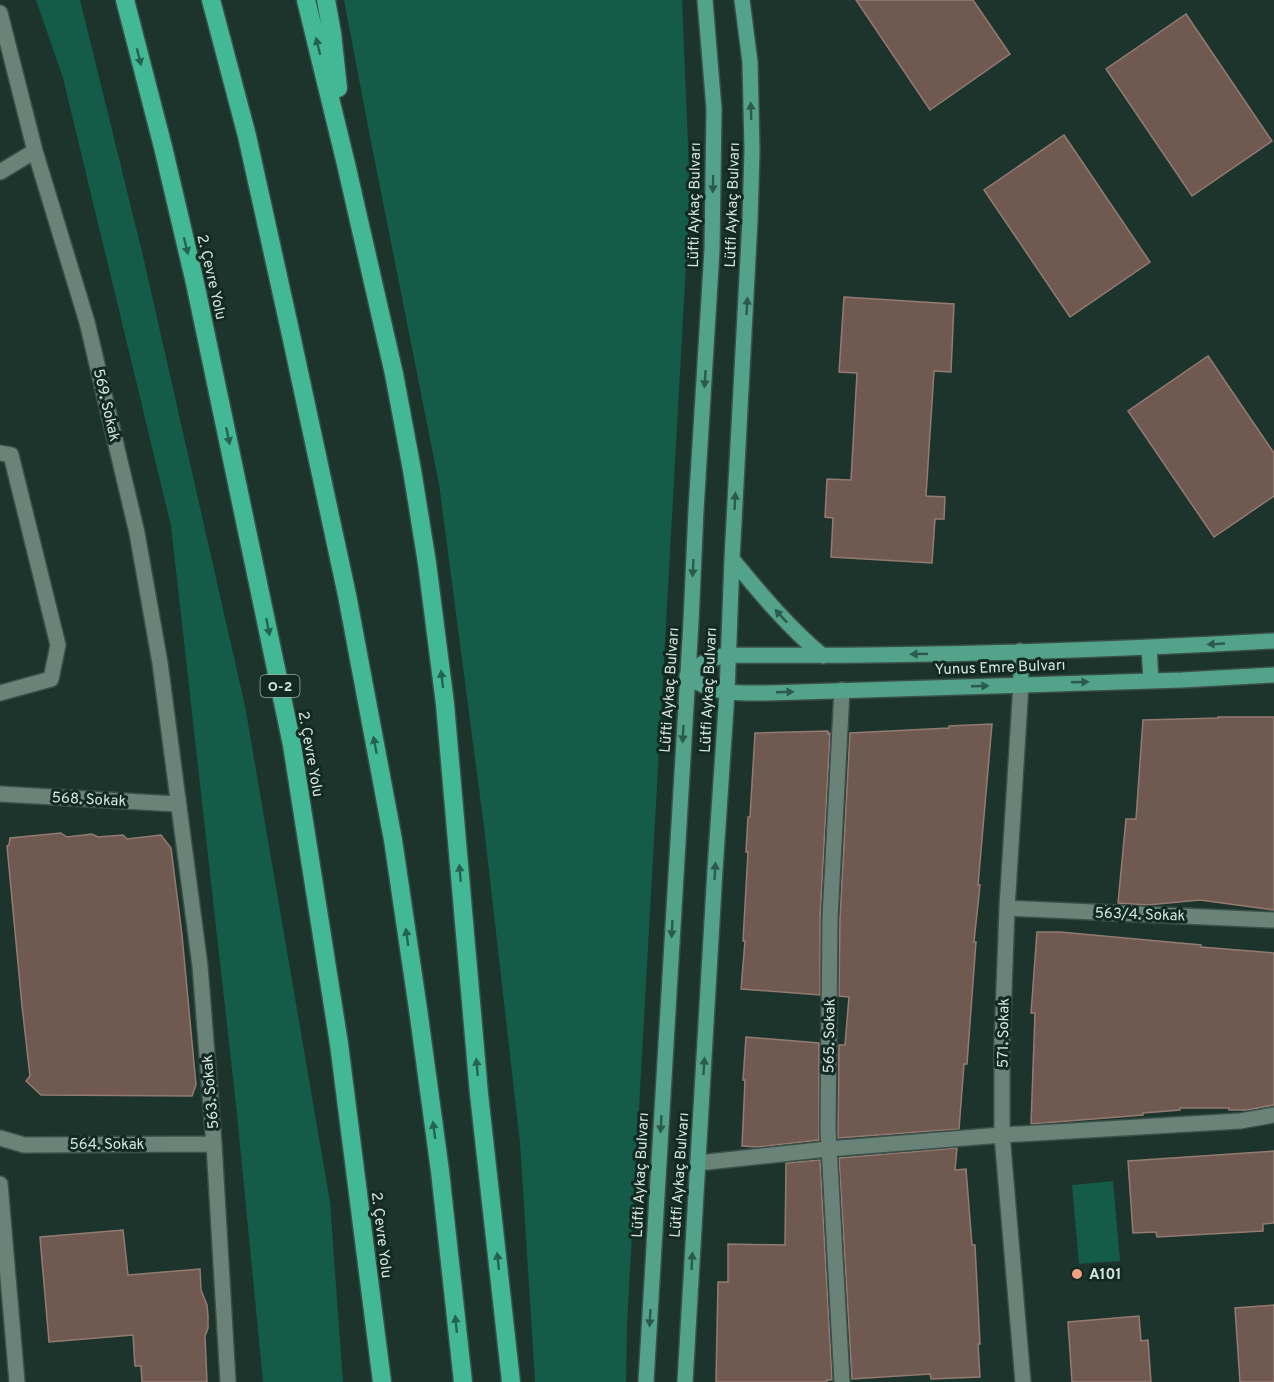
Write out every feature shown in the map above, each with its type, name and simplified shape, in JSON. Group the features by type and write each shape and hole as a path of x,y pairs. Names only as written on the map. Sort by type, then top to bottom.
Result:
{"highway":[{"name":"2. Çevre Yolu","path":"125,0 195,283 292,745 339,1044 382,1382"},
{"path":"212,0 247,136 291,335 346,595 393,840 440,1171 463,1382"},
{"path":"306,0 394,374 427,563 445,704 479,1094 511,1382"},
{"path":"326,0 332,33 346,164"}],"main road":[{"name":"Lüfti Aykaç Bulvarı","path":"646,1382 712,250 714,109 705,0"},
{"name":"Lütfi Aykaç Bulvarı","path":"685,1382 727,693 732,559 746,321 752,150 750,62 742,0"},
{"path":"732,559 805,641 823,656"},
{"name":"Yunus Emre Bulvarı","path":"1274,641 1149,648 823,656 728,655 715,657 700,664 687,676 696,683 727,693 768,693 1274,675"},
{"path":"1149,648 1150,680"},
{"path":"1020,651 1021,684"}],"street":[{"name":"569. Sokak","path":"0,13 35,151 87,322 137,533 160,663 177,804"},
{"path":"0,172 35,151"},
{"path":"0,453 11,455 58,645 51,680 0,693"},
{"name":"571. Sokak","path":"1021,684 1007,908 1002,1044 1002,1135 1023,1382"},
{"name":"565. Sokak","path":"842,690 831,918 828,1149 833,1202 842,1382"},
{"name":"568. Sokak","path":"0,794 177,804"},
{"name":"563. Sokak","path":"177,804 200,966 214,1144 228,1382"},
{"name":"563/4. Sokak","path":"1007,908 1274,920"},
{"path":"698,1164 828,1149 1002,1135 1240,1121 1274,1115"},
{"name":"564. Sokak","path":"0,1138 24,1145 214,1144"},
{"path":"0,1184 17,1382"}],"green space":[{"path":"36,0 80,0 143,256 245,706 330,1202 343,1382 263,1382 237,1114 171,526 63,78"},
{"path":"344,0 682,0 690,193 627,1324 626,1382 535,1382 520,1143 484,827 439,484"},
{"path":"1113,1181 1120,1261 1079,1264 1072,1185"}],"building":[{"path":"856,0 973,0 1010,54 930,110"},
{"path":"1186,14 1272,141 1192,196 1106,69"},
{"path":"1064,135 1150,262 1070,317 984,190"},
{"path":"844,297 954,304 951,372 934,371 926,496 945,497 944,519 935,519 932,563 831,557 833,518 825,517 827,479 851,480 857,373 839,372"},
{"path":"1208,356 1274,453 1274,496 1214,537 1128,411"},
{"path":"1274,717 1274,910 1200,900 1147,905 1118,903 1126,819 1136,819 1143,720"},
{"path":"992,724 978,885 980,885 974,942 976,942 967,1064 964,1064 959,1129 838,1138 839,1045 845,1045 849,997 839,996 840,918 850,733"},
{"path":"828,731 828,734 830,733 820,918 820,995 741,989 745,941 743,941 748,852 746,852 755,733"},
{"path":"61,833 67,837 92,834 98,837 123,835 127,839 161,835 171,848 182,935 196,1085 192,1096 41,1095 26,1081 30,1076 7,846 10,838"},
{"path":"1037,932 1060,932 1274,953 1274,1105 1247,1110 1180,1108 1180,1110 1143,1113 1143,1115 1031,1124 1035,1013 1031,1013"},
{"path":"746,1037 819,1043 819,1140 757,1147 742,1146"},
{"path":"957,1148 955,1170 966,1169 972,1245 975,1245 980,1377 931,1379 930,1374 852,1379 839,1158"},
{"path":"1274,1151 1274,1223 1263,1224 1263,1231 1157,1237 1156,1232 1133,1233 1128,1161"},
{"path":"820,1160 832,1380 827,1380 827,1382 716,1382 718,1282 728,1282 728,1244 785,1245 786,1163"},
{"path":"123,1230 128,1275 200,1269 201,1290 207,1305 208,1316 205,1336 207,1382 142,1382 141,1366 135,1366 133,1335 49,1342 40,1237"},
{"path":"1274,1305 1274,1382 1240,1382 1235,1308"},
{"path":"1139,1316 1141,1341 1148,1340 1151,1382 1072,1382 1068,1322"}],"place":[{"name":"A101","path":"1077,1274"}]}
